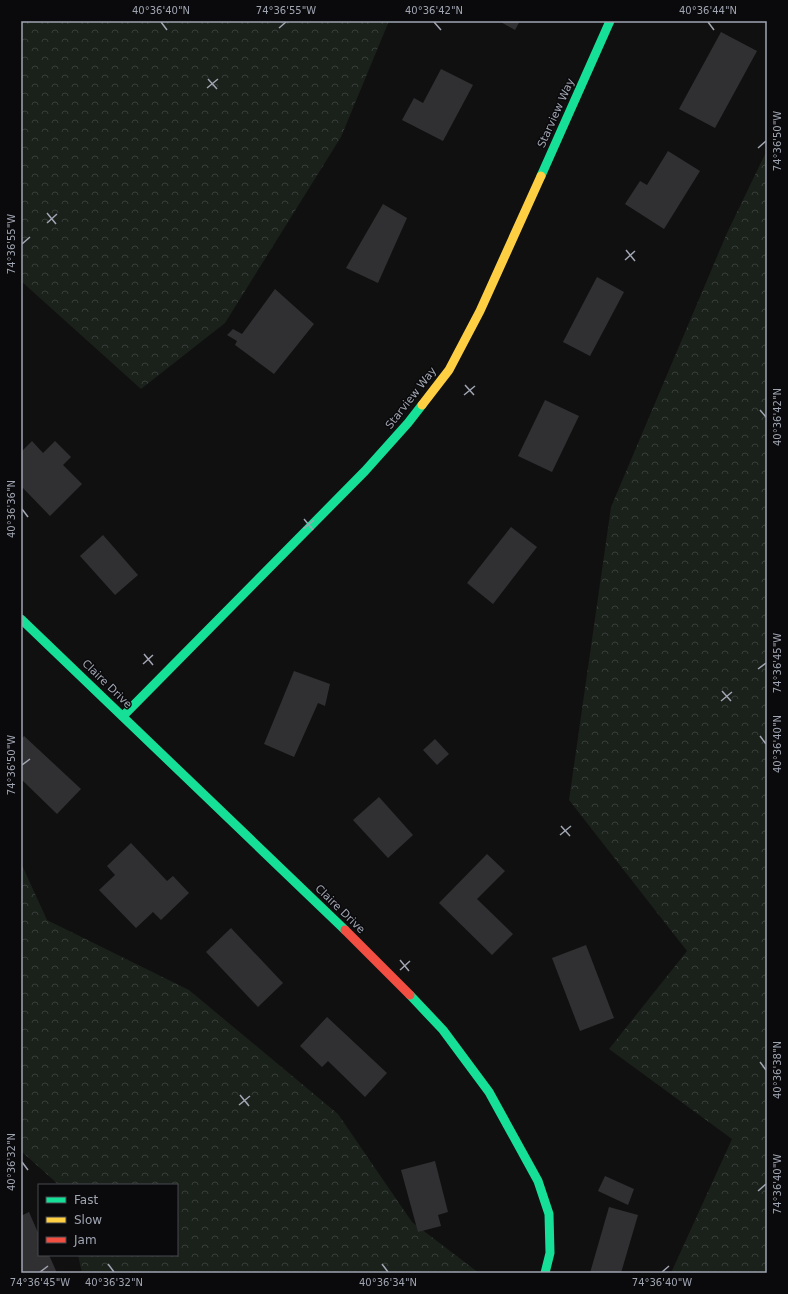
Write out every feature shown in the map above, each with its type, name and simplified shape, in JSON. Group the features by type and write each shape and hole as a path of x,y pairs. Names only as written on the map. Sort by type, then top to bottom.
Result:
{"street":[{"name":"Starview Way","path":"123,716 365,472 408,423 448,370 480,311 610,21"},
{"name":"Claire Drive","path":"21,619 373,957 443,1030 489,1092 538,1182 550,1214 550,1253 545,1273"}],"green space":[{"path":"21,21 389,21 341,137 225,323 141,389 21,281"},
{"path":"767,150 767,1273 671,1273 732,1139 609,1049 687,951 569,800 611,507 727,233"},
{"path":"21,863 47,920 189,990 338,1114 412,1222 479,1273 82,1273 78,1256 178,1256 178,1184 58,1184 21,1151"}],"building":[{"path":"499,21 520,21 515,30"},
{"path":"721,32 757,51 715,128 679,109"},
{"path":"441,69 473,85 443,141 402,120 414,98 423,103"},
{"path":"668,151 700,171 664,229 625,204 640,181 647,185"},
{"path":"383,204 407,218 378,283 346,268"},
{"path":"597,277 624,292 590,356 563,342"},
{"path":"275,289 314,324 274,374 235,345 237,341 227,335 233,329 242,334"},
{"path":"545,400 579,416 552,472 518,456"},
{"path":"32,441 43,453 55,441 71,457 63,465 82,484 50,516 23,488 21,489 21,452"},
{"path":"511,527 537,547 493,604 467,583"},
{"path":"103,535 138,575 115,595 80,556"},
{"path":"294,671 330,684 325,706 318,703 294,757 264,744"},
{"path":"24,736 81,789 57,814 21,779 21,740"},
{"path":"435,739 449,754 437,765 423,750"},
{"path":"379,797 413,835 388,858 353,820"},
{"path":"131,843 167,881 173,876 189,893 161,920 153,912 136,928 99,890 115,875 107,866"},
{"path":"487,854 505,871 477,899 513,934 492,955 439,903"},
{"path":"231,928 283,983 258,1007 206,952"},
{"path":"586,945 614,1018 580,1031 552,958"},
{"path":"327,1017 387,1073 365,1097 328,1061 322,1067 300,1046"},
{"path":"435,1161 448,1212 438,1215 441,1226 418,1232 401,1170"},
{"path":"605,1176 634,1189 628,1205 598,1191"},
{"path":"609,1207 638,1215 621,1273 590,1273"},
{"path":"29,1212 38,1233 38,1256 49,1256 57,1273 21,1273 21,1216"}],"traffic: fast":[{"path":"541,176 610,21"},
{"path":"123,716 365,471 422,405"},
{"path":"21,619 345,930"},
{"path":"410,995 443,1030 489,1092 538,1181 549,1214 550,1253 545,1273"}],"traffic: slow":[{"path":"422,405 449,370 480,311 541,176"}],"traffic: jam":[{"path":"345,930 410,995"}]}
